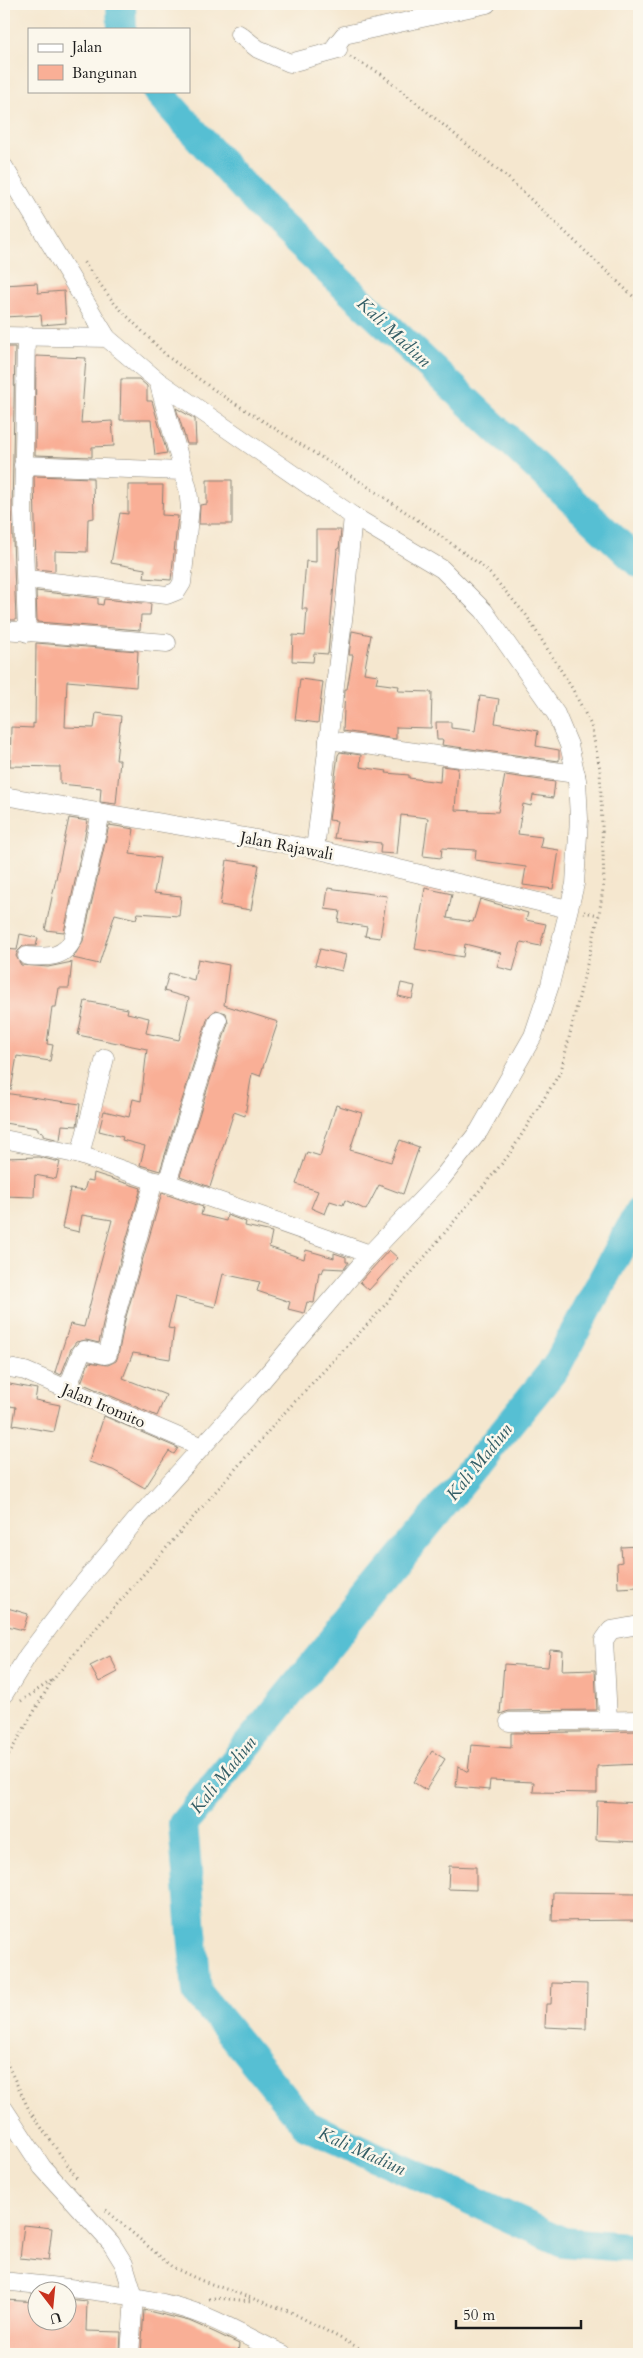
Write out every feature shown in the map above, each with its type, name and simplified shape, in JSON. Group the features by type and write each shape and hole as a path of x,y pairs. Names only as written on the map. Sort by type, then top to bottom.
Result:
{"street":[{"path":"239,34 258,49 290,63 337,48 344,35 487,4"},
{"path":"4,167 107,338 131,356 158,381 353,516 442,569 484,611 556,714 569,745 576,774 579,819 576,884 568,909 550,985 533,1036 513,1074 479,1130 442,1178 370,1254 260,1383 136,1520 72,1597 28,1655 10,1699"},
{"path":"4,336 107,338"},
{"path":"26,336 23,466 28,633"},
{"path":"27,579 167,595 177,591 182,583 190,508 158,381"},
{"path":"23,466 182,471"},
{"path":"315,849 353,516"},
{"path":"4,630 167,643"},
{"path":"328,740 576,774"},
{"name":"Jalan Rajawali","path":"4,796 315,849 568,909"},
{"path":"27,956 52,956 69,946 73,939 101,813"},
{"path":"67,1389 80,1353 84,1350 108,1354 115,1318 160,1182 218,1020"},
{"path":"80,1156 105,1058"},
{"path":"4,1139 80,1156 370,1254"},
{"name":"Jalan Iromito","path":"4,1367 24,1371 202,1447"},
{"path":"608,1719 604,1640 611,1630 639,1625"},
{"path":"509,1722 639,1720"},
{"path":"4,2109 42,2167 110,2243 124,2264 134,2297 130,2354"},
{"path":"4,2281 134,2297 179,2307 217,2320 258,2348 283,2354"}],"path":[{"path":"337,48 381,74 508,178 639,302"},
{"path":"4,1763 52,1681 287,1410 380,1311 509,1155 561,1071 599,915 604,882 600,769 591,725 572,688 526,615 485,568 462,551 364,484 223,396 168,358 115,304 81,259"},
{"path":"10,1699 52,1681"},
{"path":"4,2057 29,2110 83,2186"},
{"path":"102,2207 172,2267 256,2301 291,2312 360,2351 370,2354"},
{"path":"206,2300 215,2298 256,2301"}],"building":[{"path":"37,283 38,293 64,291 66,323 42,325 41,315 4,317 4,285"},
{"path":"4,347 15,347 12,512 16,620 4,620"},
{"path":"36,356 86,358 81,423 112,421 114,446 92,447 92,457 35,455"},
{"path":"121,379 139,379 147,386 147,401 152,401 167,453 155,455 151,420 120,420"},
{"path":"176,408 195,419 196,444 187,444"},
{"path":"34,476 93,478 94,518 88,519 87,552 55,551 55,571 36,569"},
{"path":"207,480 232,480 232,524 199,524 200,505 207,504"},
{"path":"128,485 163,485 162,515 178,516 171,580 144,578 145,569 111,563 120,513 128,514"},
{"path":"316,530 341,530 339,549 337,549 328,654 314,653 313,662 292,661 293,635 305,636 307,609 302,609 306,561 316,562"},
{"path":"36,591 98,598 98,604 103,605 104,599 151,604 150,615 141,615 140,630 37,622"},
{"path":"352,631 371,635 364,673 378,675 376,683 399,686 398,691 432,692 431,728 396,727 396,739 343,731 345,689 347,689 353,655 349,655"},
{"path":"36,643 138,651 136,687 67,681 65,727 94,728 96,713 121,716 116,760 120,760 116,804 100,802 101,788 60,784 60,767 10,766 11,727 33,728 33,723 35,724"},
{"path":"300,679 323,682 318,723 295,720"},
{"path":"480,696 499,699 495,723 538,731 536,746 559,750 559,761 442,745 443,740 437,740 436,722 451,722 451,728 475,731"},
{"path":"340,752 361,755 360,767 387,771 386,773 409,775 409,778 440,782 441,766 458,768 455,810 498,812 505,775 555,782 553,798 533,795 531,806 523,804 518,834 542,837 540,847 559,850 553,889 523,885 526,867 475,860 476,850 442,848 441,858 423,856 428,818 401,815 397,854 380,853 381,843 334,838 337,821 329,820"},
{"path":"69,818 88,821 64,932 45,930"},
{"path":"109,825 134,829 130,854 160,858 154,893 181,896 179,916 138,913 136,919 115,914 99,964 73,958 83,941"},
{"path":"227,860 259,865 251,910 220,905"},
{"path":"328,888 387,896 380,938 365,936 367,927 338,922 340,911 325,909"},
{"path":"425,888 452,894 447,918 473,922 480,899 528,913 526,920 546,924 540,946 521,942 513,971 497,967 501,953 465,944 463,957 415,949"},
{"path":"20,934 38,938 36,946 23,946 18,951 16,956 21,965 48,967 72,962 69,988 59,988 56,1007 52,1007 47,1044 53,1045 50,1061 17,1056 11,1090 4,1089 4,949 17,950"},
{"path":"320,949 346,955 342,971 315,965"},
{"path":"198,959 229,965 224,1005 278,1022 260,1076 252,1073 245,1116 234,1112 210,1187 180,1176 228,1023 226,1013 216,1010 208,1017 160,1171 140,1165 145,1146 122,1140 123,1137 99,1131 104,1111 129,1117 133,1099 141,1101 147,1049 78,1035 85,1001 128,1009 127,1013 149,1018 146,1033 179,1040 189,998 164,991 169,973 194,980"},
{"path":"401,983 415,986 412,999 398,996"},
{"path":"4,1093 80,1104 77,1126 62,1125 60,1140 43,1136 43,1132 38,1131 38,1128 4,1123"},
{"path":"336,1105 362,1113 350,1150 391,1162 400,1140 419,1147 403,1194 379,1185 366,1210 345,1200 343,1205 330,1201 325,1214 311,1208 318,1191 296,1184 307,1152 320,1156"},
{"path":"39,1157 60,1162 56,1179 35,1175 34,1197 4,1196 4,1158"},
{"path":"94,1173 141,1188 105,1315 99,1343 86,1340 76,1342 71,1349 61,1375 55,1372 70,1324 84,1327 112,1220 82,1215 79,1232 62,1228 70,1189 84,1191 87,1180 93,1181"},
{"path":"162,1193 203,1207 201,1215 226,1221 227,1215 246,1222 245,1226 272,1232 269,1247 304,1259 306,1250 334,1258 334,1253 346,1257 346,1262 349,1262 344,1269 324,1268 322,1273 319,1272 314,1303 307,1302 304,1313 288,1309 290,1302 257,1291 260,1282 223,1274 215,1307 175,1297 168,1328 174,1329 170,1359 133,1353 123,1378 166,1395 157,1416 81,1383 89,1362 108,1365 116,1361 125,1320"},
{"path":"389,1250 398,1258 369,1290 360,1282"},
{"path":"4,1383 37,1389 35,1400 60,1405 54,1432 13,1425 16,1407 4,1405"},
{"path":"104,1416 178,1448 174,1454 169,1451 145,1488 113,1470 89,1462"},
{"path":"639,1546 639,1560 636,1560 638,1587 618,1588 617,1563 622,1562 621,1547"},
{"path":"4,1607 28,1614 23,1630 4,1625"},
{"path":"550,1650 563,1651 562,1671 595,1670 597,1710 509,1711 500,1714 504,1664 548,1667"},
{"path":"110,1656 118,1672 99,1682 90,1666"},
{"path":"639,1731 639,1764 597,1766 597,1793 533,1792 534,1782 490,1780 489,1790 456,1787 458,1766 468,1772 471,1745 511,1748 511,1733"},
{"path":"432,1751 445,1759 426,1790 413,1782"},
{"path":"597,1801 639,1803 639,1842 596,1840"},
{"path":"449,1866 476,1867 476,1890 448,1889"},
{"path":"553,1892 639,1893 639,1920 552,1921"},
{"path":"552,1983 587,1984 586,2029 545,2027 546,2004 551,2004"},
{"path":"24,2225 52,2228 48,2261 20,2258"},
{"path":"4,2300 28,2301 28,2330 78,2330 78,2300 87,2301 86,2331 121,2332 120,2354 25,2354 25,2351 4,2350"},
{"path":"144,2310 189,2321 214,2332 239,2344 238,2354 141,2354"}],"waterway":[{"name":"Kali Madiun","path":"121,4 122,28"},
{"name":"Kali Madiun","path":"158,92 264,210 639,563"},
{"name":"Kali Madiun","path":"639,1212 556,1367 183,1824 197,1992 306,2125 563,2242 639,2248"}]}
